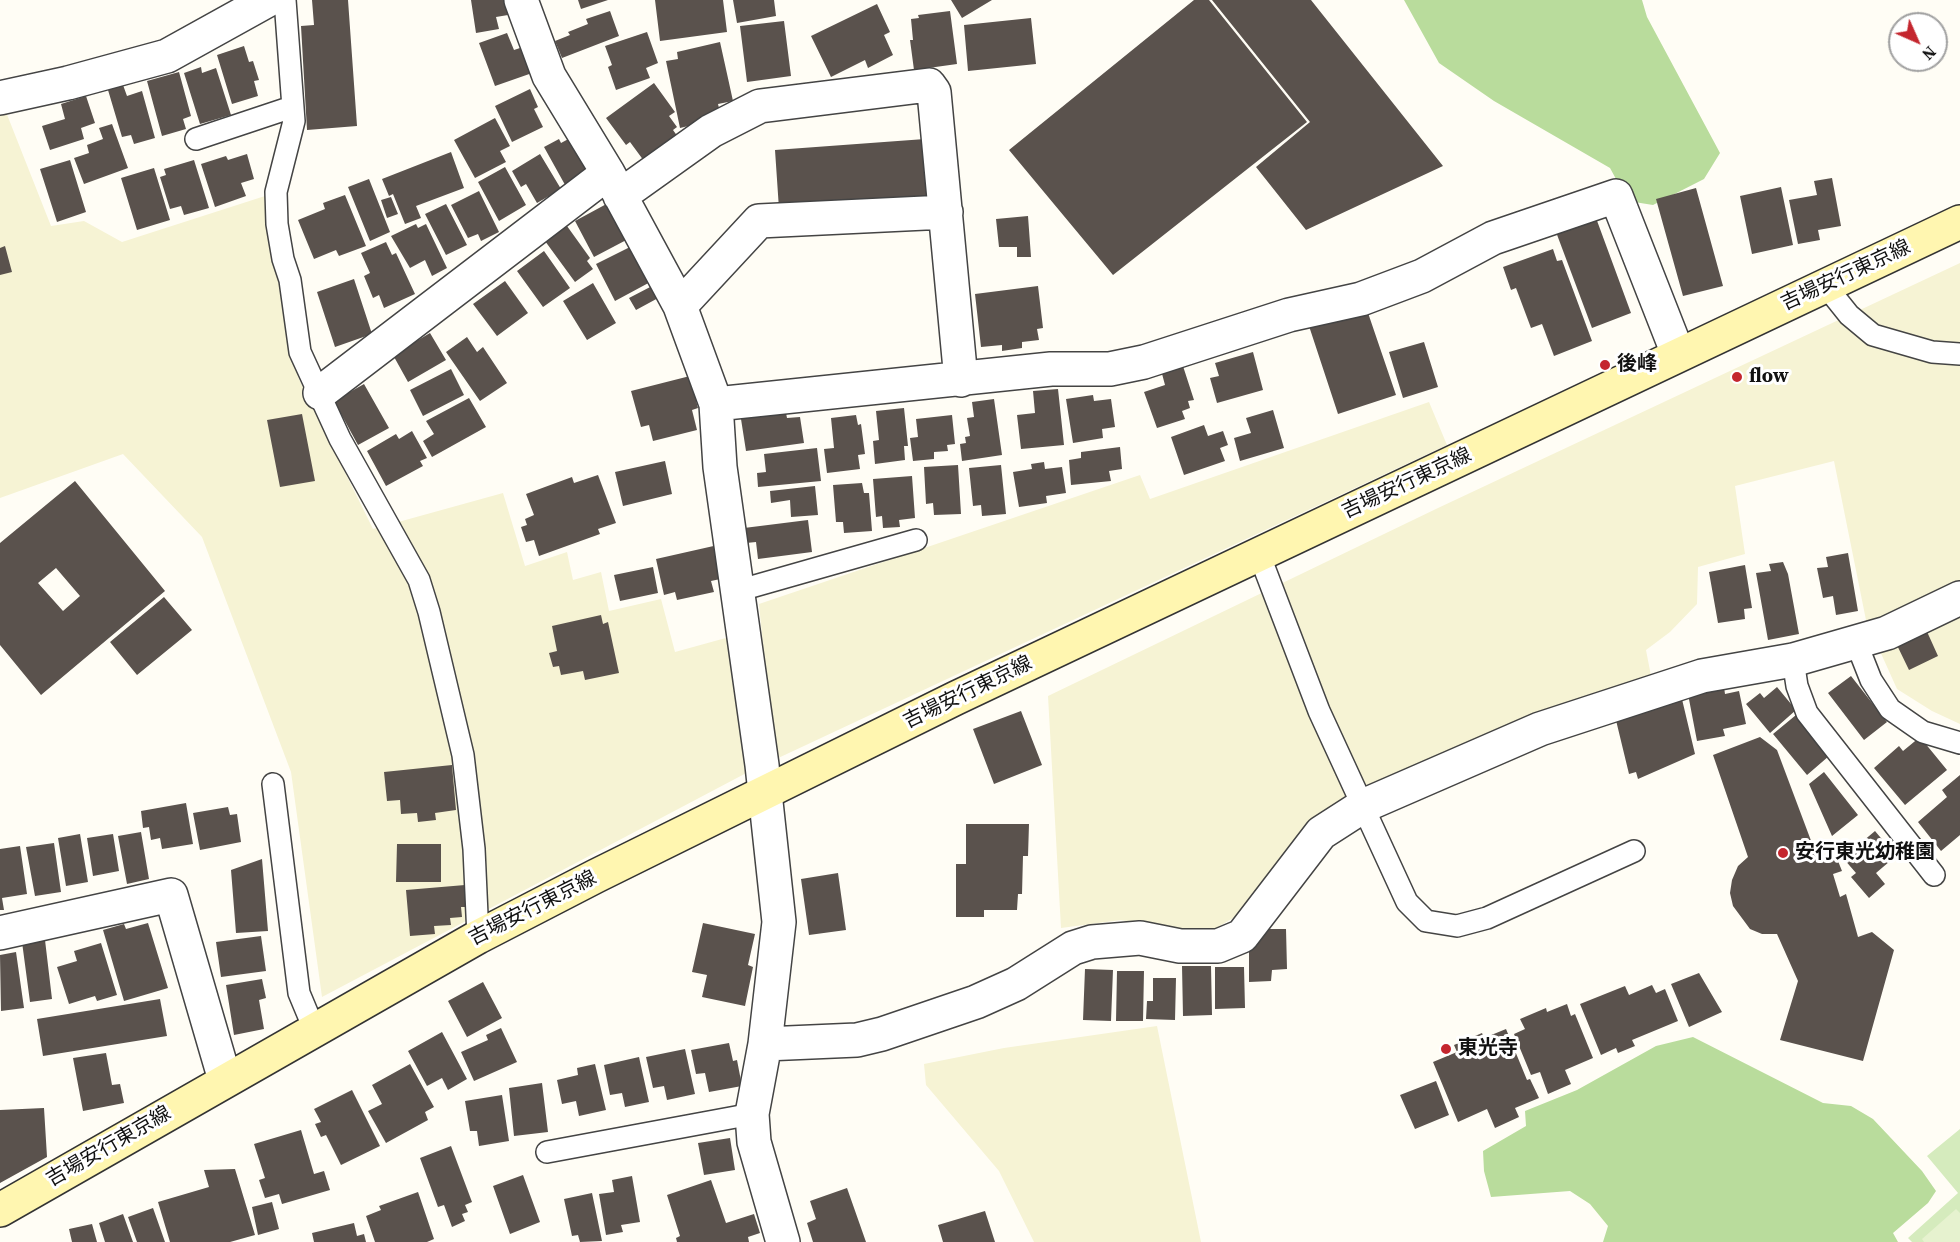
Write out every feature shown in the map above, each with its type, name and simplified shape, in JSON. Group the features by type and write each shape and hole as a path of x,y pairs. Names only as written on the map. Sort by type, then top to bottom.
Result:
{"main road":[{"name":"吉場安行東京線","path":"0,1210 478,937 956,698 1960,222"}],"street":[{"path":"0,98 68,83 167,56 268,0"},
{"path":"521,0 549,76 614,185 680,306 716,404 720,467 766,794 779,922 765,1044 752,1114 754,1142 783,1242"},
{"path":"320,393 614,185 760,106 929,85 934,92 961,380"},
{"path":"716,404 1051,369 1110,369 1144,362 1289,315 1361,299 1422,276 1493,238 1616,196 1678,354"},
{"path":"680,306 759,221 946,212"},
{"path":"765,1044 857,1040 882,1034 976,1002 1016,984 1072,948 1092,942 1140,938 1180,946 1218,946 1242,936 1321,833 1363,806 1540,729 1702,676 1793,660 1887,633 1960,598"},
{"path":"0,933 171,895 225,1080"}],"lane":[{"path":"285,0 294,121 276,192 277,224 283,259 290,280 300,352 340,439 419,580 429,612 463,755 474,849 478,937"},
{"path":"196,139 292,107"},
{"path":"1825,285 1850,315 1873,335 1932,352 1960,354"},
{"path":"737,591 916,540"},
{"path":"1259,554 1319,711 1407,902 1426,921 1457,926 1486,918 1634,851"},
{"path":"1856,642 1871,680 1890,709 1923,732 1960,742"},
{"path":"1793,660 1797,686 1807,713 1934,875"},
{"path":"273,784 298,993 314,1029"},
{"path":"547,1152 752,1114"}],"shaded area":[{"path":"6,112 51,226 84,221 122,242 265,196 278,237 298,377 373,529 503,493 525,566 567,552 573,580 601,572 609,611 661,599 675,652 733,636 752,770 322,997 291,772 202,537 123,454 0,498 0,113"},
{"path":"1960,263 1960,724 1932,711 1897,689 1866,620 1834,461 1735,486 1745,554 1698,567 1697,604 1670,632 1646,650 1652,681 1355,794 1240,914 1211,931 1166,929 1121,920 1061,928 1048,696 1438,508"},
{"path":"1429,402 1447,445 774,760 759,604 1140,475 1150,499"},
{"path":"1157,1026 1201,1242 1034,1242 999,1171 926,1085 924,1064 1004,1048"}],"green space":[{"path":"1404,0 1642,0 1647,17 1720,153 1704,179 1653,205 1628,201 1610,168 1494,101 1439,63"},
{"path":"1693,1037 1823,1103 1851,1106 1873,1119 1922,1171 1936,1191 1928,1203 1893,1233 1898,1242 1603,1242 1608,1226 1590,1204 1570,1191 1491,1197 1484,1171 1483,1151 1526,1126 1525,1111 1577,1090 1656,1046"},
{"path":"1960,1129 1960,1242 1912,1242 1908,1238 1958,1193 1927,1156"},
{"path":"1956,1209 1960,1213 1960,1242 1924,1242 1922,1239"}],"building":[{"path":"312,0 348,0 357,126 307,130 301,26 314,25"},
{"path":"471,0 506,0 508,15 496,17 499,29 476,33"},
{"path":"578,0 608,0 581,9"},
{"path":"655,0 723,0 727,32 660,41"},
{"path":"733,0 774,0 776,16 737,23"},
{"path":"951,0 992,0 962,18"},
{"path":"1194,0 1209,0 1307,122 1113,275 1009,150"},
{"path":"1212,0 1311,0 1443,166 1306,230 1256,167 1310,122"},
{"path":"877,4 890,32 884,35 893,55 868,68 865,60 831,77 811,36"},
{"path":"610,11 619,36 562,58 555,41 570,35 568,32 588,24 586,19"},
{"path":"950,11 957,64 914,70 910,40 913,40 911,19 919,18 918,15"},
{"path":"1031,18 1036,64 968,71 964,25"},
{"path":"784,21 791,76 747,82 740,26"},
{"path":"647,32 658,63 646,68 650,78 616,90 608,67 612,65 605,46"},
{"path":"507,33 514,50 526,46 535,72 495,86 479,43"},
{"path":"720,42 733,101 718,104 720,112 704,116 705,122 680,128 666,61 678,59 677,52"},
{"path":"244,46 249,62 253,61 259,80 254,81 258,96 232,104 217,55"},
{"path":"201,67 202,73 216,68 231,115 200,124 184,73"},
{"path":"179,72 191,116 183,119 186,129 162,136 147,81"},
{"path":"654,83 675,112 669,116 677,127 673,130 678,137 644,161 630,142 626,145 606,118"},
{"path":"123,85 127,96 142,91 155,138 134,144 131,135 122,137 108,90"},
{"path":"530,89 538,107 534,109 543,127 512,142 495,106"},
{"path":"86,96 95,123 81,128 84,139 50,150 42,126 65,119 61,104"},
{"path":"495,118 510,146 500,151 506,162 475,178 454,140"},
{"path":"112,124 128,168 84,184 74,158 89,153 87,145 103,139 99,128"},
{"path":"574,136 593,171 569,192 544,147 559,139 561,143"},
{"path":"925,139 929,199 779,209 775,150"},
{"path":"451,152 464,188 416,206 421,218 405,224 393,194 389,196 382,179"},
{"path":"247,154 254,179 241,183 246,196 215,207 201,164 226,156 228,160"},
{"path":"540,154 561,189 537,203 526,184 521,187 512,171"},
{"path":"70,160 86,212 57,222 40,169"},
{"path":"194,160 209,208 184,215 181,206 170,209 160,177 166,175 164,169"},
{"path":"505,167 526,205 499,221 478,182"},
{"path":"154,168 170,220 137,230 121,178"},
{"path":"1832,178 1841,226 1818,230 1820,240 1798,244 1789,200 1817,195 1814,181"},
{"path":"369,179 390,232 370,241 348,187"},
{"path":"1781,187 1793,245 1752,254 1740,196"},
{"path":"1696,188 1723,286 1683,296 1656,199"},
{"path":"479,191 499,232 481,241 478,234 468,238 451,205"},
{"path":"345,195 366,246 339,256 336,250 314,259 298,220 325,209 323,203"},
{"path":"391,197 398,214 387,218 381,200"},
{"path":"612,201 632,237 594,257 575,221"},
{"path":"446,204 467,245 446,255 425,214"},
{"path":"1028,216 1031,257 1017,257 1017,247 999,247 996,219"},
{"path":"1596,218 1631,313 1592,328 1556,232"},
{"path":"416,224 418,228 426,224 447,268 432,276 425,260 410,268 391,236"},
{"path":"567,226 590,258 587,261 593,269 575,282 545,241"},
{"path":"386,242 392,255 396,253 415,294 384,308 379,295 373,298 364,276 370,273 361,253"},
{"path":"636,244 654,280 615,301 596,264"},
{"path":"5,246 12,272 0,275 0,248"},
{"path":"1553,249 1557,261 1562,260 1592,341 1554,356 1542,324 1531,328 1516,288 1511,290 1503,267"},
{"path":"544,251 570,288 543,307 517,271"},
{"path":"354,279 372,334 335,347 317,292"},
{"path":"505,281 528,313 497,336 473,304"},
{"path":"593,283 616,323 587,340 563,301"},
{"path":"654,285 660,297 636,310 629,298"},
{"path":"1038,286 1043,328 1037,329 1039,340 1022,342 1022,348 1002,351 1002,345 981,347 975,294"},
{"path":"1366,307 1396,395 1338,414 1309,326"},
{"path":"430,333 446,360 408,382 393,355"},
{"path":"467,337 477,352 483,347 507,383 480,401 446,352"},
{"path":"1424,342 1438,387 1403,398 1389,352"},
{"path":"1253,352 1263,390 1217,403 1210,378 1219,376 1215,363"},
{"path":"1182,363 1194,400 1188,401 1190,408 1182,411 1185,419 1157,428 1144,392 1165,385 1161,370"},
{"path":"451,369 464,395 423,416 410,390"},
{"path":"690,376 698,408 692,410 697,430 653,441 649,425 641,427 631,391"},
{"path":"364,384 389,428 358,445 334,401"},
{"path":"1058,389 1064,445 1021,449 1017,415 1035,413 1033,391"},
{"path":"1093,395 1094,401 1111,399 1115,427 1102,429 1103,438 1073,443 1066,399"},
{"path":"469,398 486,427 432,457 423,441 434,434 426,421"},
{"path":"994,399 1002,455 962,461 960,444 966,443 965,437 970,436 967,418 974,417 972,402"},
{"path":"904,408 908,446 904,446 905,460 875,464 873,441 879,440 876,411"},
{"path":"1273,410 1284,448 1240,461 1234,438 1251,433 1246,418"},
{"path":"786,413 787,418 800,417 804,443 746,451 741,419"},
{"path":"302,414 315,481 280,487 267,420"},
{"path":"856,415 858,425 861,424 865,454 858,455 860,469 827,473 824,449 834,448 831,418"},
{"path":"952,415 955,444 947,445 948,451 934,452 934,459 913,461 910,438 918,437 916,419"},
{"path":"1204,425 1208,436 1223,431 1228,445 1220,448 1225,461 1184,475 1171,437"},
{"path":"412,431 427,458 420,461 423,466 386,486 367,451 396,434 399,439"},
{"path":"1120,447 1122,469 1109,471 1111,481 1071,485 1069,460 1081,458 1081,452"},
{"path":"817,448 821,481 758,487 757,473 766,472 764,454"},
{"path":"665,461 672,494 623,506 615,472"},
{"path":"1044,462 1045,469 1062,467 1066,493 1046,496 1047,503 1019,507 1013,472 1032,469 1031,464"},
{"path":"958,465 961,514 934,515 933,503 926,504 924,467"},
{"path":"1001,465 1006,514 982,516 981,505 973,506 969,468"},
{"path":"598,475 616,523 598,529 600,534 539,556 534,540 526,542 521,527 527,525 525,519 534,515 526,494 572,477 574,483"},
{"path":"912,476 915,518 899,520 900,527 883,528 882,516 876,517 873,479"},
{"path":"75,481 165,591 41,695 0,645 0,543","holes":["56,568 80,596 63,611 38,583"]},
{"path":"862,483 864,493 869,493 872,531 844,533 843,522 836,522 833,485"},
{"path":"815,486 818,515 791,517 790,500 771,503 770,491"},
{"path":"808,520 812,552 758,559 756,542 746,543 744,528"},
{"path":"718,545 725,578 711,581 714,592 677,600 675,592 664,595 656,559"},
{"path":"1848,553 1858,611 1836,615 1833,596 1823,598 1817,568 1828,567 1826,557"},
{"path":"1783,562 1788,574 1799,634 1768,640 1756,573 1771,571 1769,564"},
{"path":"1745,565 1752,608 1744,609 1745,619 1718,623 1709,572"},
{"path":"653,567 658,593 620,601 614,575"},
{"path":"164,597 192,630 137,675 110,642"},
{"path":"601,615 603,624 608,622 619,673 585,680 583,671 561,675 559,666 553,667 549,653 557,651 552,626"},
{"path":"1924,625 1938,656 1909,670 1894,639"},
{"path":"1851,676 1887,722 1864,740 1828,693"},
{"path":"1724,687 1725,694 1739,691 1746,724 1723,729 1725,736 1697,741 1688,694"},
{"path":"1777,687 1796,710 1770,733 1746,704 1760,693 1764,698"},
{"path":"1681,695 1695,754 1638,779 1636,772 1629,774 1614,712"},
{"path":"1021,711 1042,765 994,784 973,729"},
{"path":"1796,715 1829,756 1807,775 1773,734"},
{"path":"1760,737 1777,750 1819,862 1836,856 1842,871 1833,874 1840,897 1846,894 1858,937 1872,932 1894,950 1863,1061 1780,1040 1798,981 1777,934 1762,934 1750,929 1733,906 1730,893 1732,880 1738,866 1748,857 1713,755"},
{"path":"1920,737 1947,770 1905,805 1874,768 1899,746 1903,751"},
{"path":"452,765 456,810 435,813 436,820 418,822 417,813 401,814 400,800 387,801 384,772"},
{"path":"1824,772 1858,815 1832,836 1809,784"},
{"path":"1960,775 1960,835 1941,851 1918,822 1947,797 1942,790"},
{"path":"186,803 193,844 162,849 160,838 151,840 149,827 143,828 141,811"},
{"path":"228,807 230,815 237,814 241,842 200,850 193,813"},
{"path":"966,824 1029,824 1028,856 1023,856 1022,894 1018,894 1017,910 984,910 984,917 956,917 956,864 966,864"},
{"path":"1875,831 1896,856 1876,873 1885,884 1869,898 1851,877 1856,873 1843,858"},
{"path":"141,832 149,879 127,884 118,836"},
{"path":"80,834 88,882 66,886 58,838"},
{"path":"113,834 119,871 93,876 87,838"},
{"path":"54,843 61,892 35,896 26,847"},
{"path":"397,844 441,844 441,882 396,882"},
{"path":"20,846 27,894 2,898 4,910 0,910 0,849"},
{"path":"262,859 268,931 236,933 231,870"},
{"path":"838,873 846,930 809,935 801,879"},
{"path":"465,885 467,907 461,907 462,917 450,918 451,925 434,926 435,934 410,936 406,890"},
{"path":"148,923 168,988 124,1001 103,930 124,924 126,929"},
{"path":"703,923 755,934 748,965 753,967 745,1006 702,997 707,975 692,972"},
{"path":"1257,929 1286,929 1287,969 1272,970 1271,981 1249,982 1249,943 1257,943"},
{"path":"261,936 266,971 221,977 216,942"},
{"path":"45,940 52,999 30,1002 22,942"},
{"path":"101,943 117,995 97,1001 95,996 69,1004 57,967 77,961 74,951"},
{"path":"16,952 24,1008 1,1011 0,955"},
{"path":"1182,966 1211,966 1212,1015 1183,1016"},
{"path":"1215,967 1244,967 1245,1008 1215,1009"},
{"path":"1085,969 1113,970 1111,1021 1083,1020"},
{"path":"1117,971 1144,971 1143,1021 1116,1021"},
{"path":"1699,973 1722,1012 1689,1027 1671,984"},
{"path":"1153,978 1176,978 1175,1020 1146,1019 1147,1001 1153,1001"},
{"path":"262,979 266,998 259,1000 264,1029 234,1035 226,985"},
{"path":"483,982 502,1018 467,1037 448,1001"},
{"path":"1652,985 1656,993 1665,989 1678,1021 1632,1040 1635,1046 1618,1053 1616,1048 1601,1055 1580,1004 1625,986 1629,995"},
{"path":"160,999 167,1036 43,1056 37,1019"},
{"path":"1567,1004 1571,1016 1575,1014 1593,1058 1565,1070 1571,1084 1548,1094 1540,1072 1531,1075 1514,1034 1525,1029 1520,1019 1546,1008 1547,1012"},
{"path":"501,1028 517,1062 474,1081 461,1052 488,1040 486,1035"},
{"path":"1506,1029 1527,1080 1530,1079 1539,1098 1515,1108 1519,1117 1495,1128 1487,1109 1458,1122 1433,1062 1457,1052 1454,1045 1482,1033 1484,1038"},
{"path":"442,1032 467,1079 448,1090 442,1078 427,1086 408,1051"},
{"path":"729,1043 733,1061 737,1060 742,1086 709,1092 705,1073 696,1074 691,1050"},
{"path":"685,1049 695,1094 667,1100 664,1086 653,1088 646,1057"},
{"path":"106,1053 112,1085 120,1084 124,1103 83,1111 73,1058"},
{"path":"639,1057 649,1102 625,1107 622,1093 610,1095 604,1065"},
{"path":"410,1064 434,1107 425,1112 428,1120 386,1143 368,1111 382,1104 372,1085"},
{"path":"595,1064 606,1110 579,1116 576,1101 562,1104 557,1080 578,1075 577,1068"},
{"path":"1436,1081 1449,1115 1415,1129 1400,1095"},
{"path":"542,1083 548,1132 514,1136 509,1088"},
{"path":"352,1090 380,1146 341,1165 326,1135 321,1137 315,1124 321,1122 314,1109"},
{"path":"502,1095 509,1141 479,1146 477,1131 470,1131 465,1101"},
{"path":"44,1108 47,1157 0,1183 0,1110"},
{"path":"301,1130 314,1174 324,1171 330,1190 282,1204 279,1194 265,1198 259,1180 265,1178 254,1144"},
{"path":"730,1138 735,1170 704,1175 698,1143"},
{"path":"451,1146 472,1202 465,1205 468,1212 462,1214 465,1221 452,1227 444,1205 438,1207 420,1158"},
{"path":"235,1169 255,1235 230,1242 170,1242 158,1202 209,1187 204,1170"},
{"path":"523,1175 540,1222 510,1234 493,1186"},
{"path":"632,1176 640,1222 621,1225 623,1232 606,1235 599,1194 614,1192 612,1180"},
{"path":"711,1180 726,1223 754,1214 760,1233 748,1237 749,1242 677,1242 676,1238 680,1236 667,1195"},
{"path":"847,1188 866,1242 813,1242 807,1223 816,1219 810,1201"},
{"path":"418,1192 434,1239 427,1242 375,1242 366,1216 381,1210 379,1206"},
{"path":"592,1193 602,1241 580,1242 578,1235 572,1236 564,1199"},
{"path":"272,1202 279,1229 258,1235 252,1207"},
{"path":"153,1208 165,1242 137,1242 128,1217"},
{"path":"985,1211 995,1242 943,1242 938,1225"},
{"path":"123,1214 133,1242 105,1242 99,1223"},
{"path":"354,1223 357,1236 364,1234 366,1242 314,1242 312,1233"},
{"path":"92,1224 97,1242 72,1242 69,1229"}],"place":[{"name":"後峰","path":"1605,365"},
{"name":"flow","path":"1737,377"},
{"name":"安行東光幼稚園","path":"1783,853"},
{"name":"東光寺","path":"1446,1049"}]}
